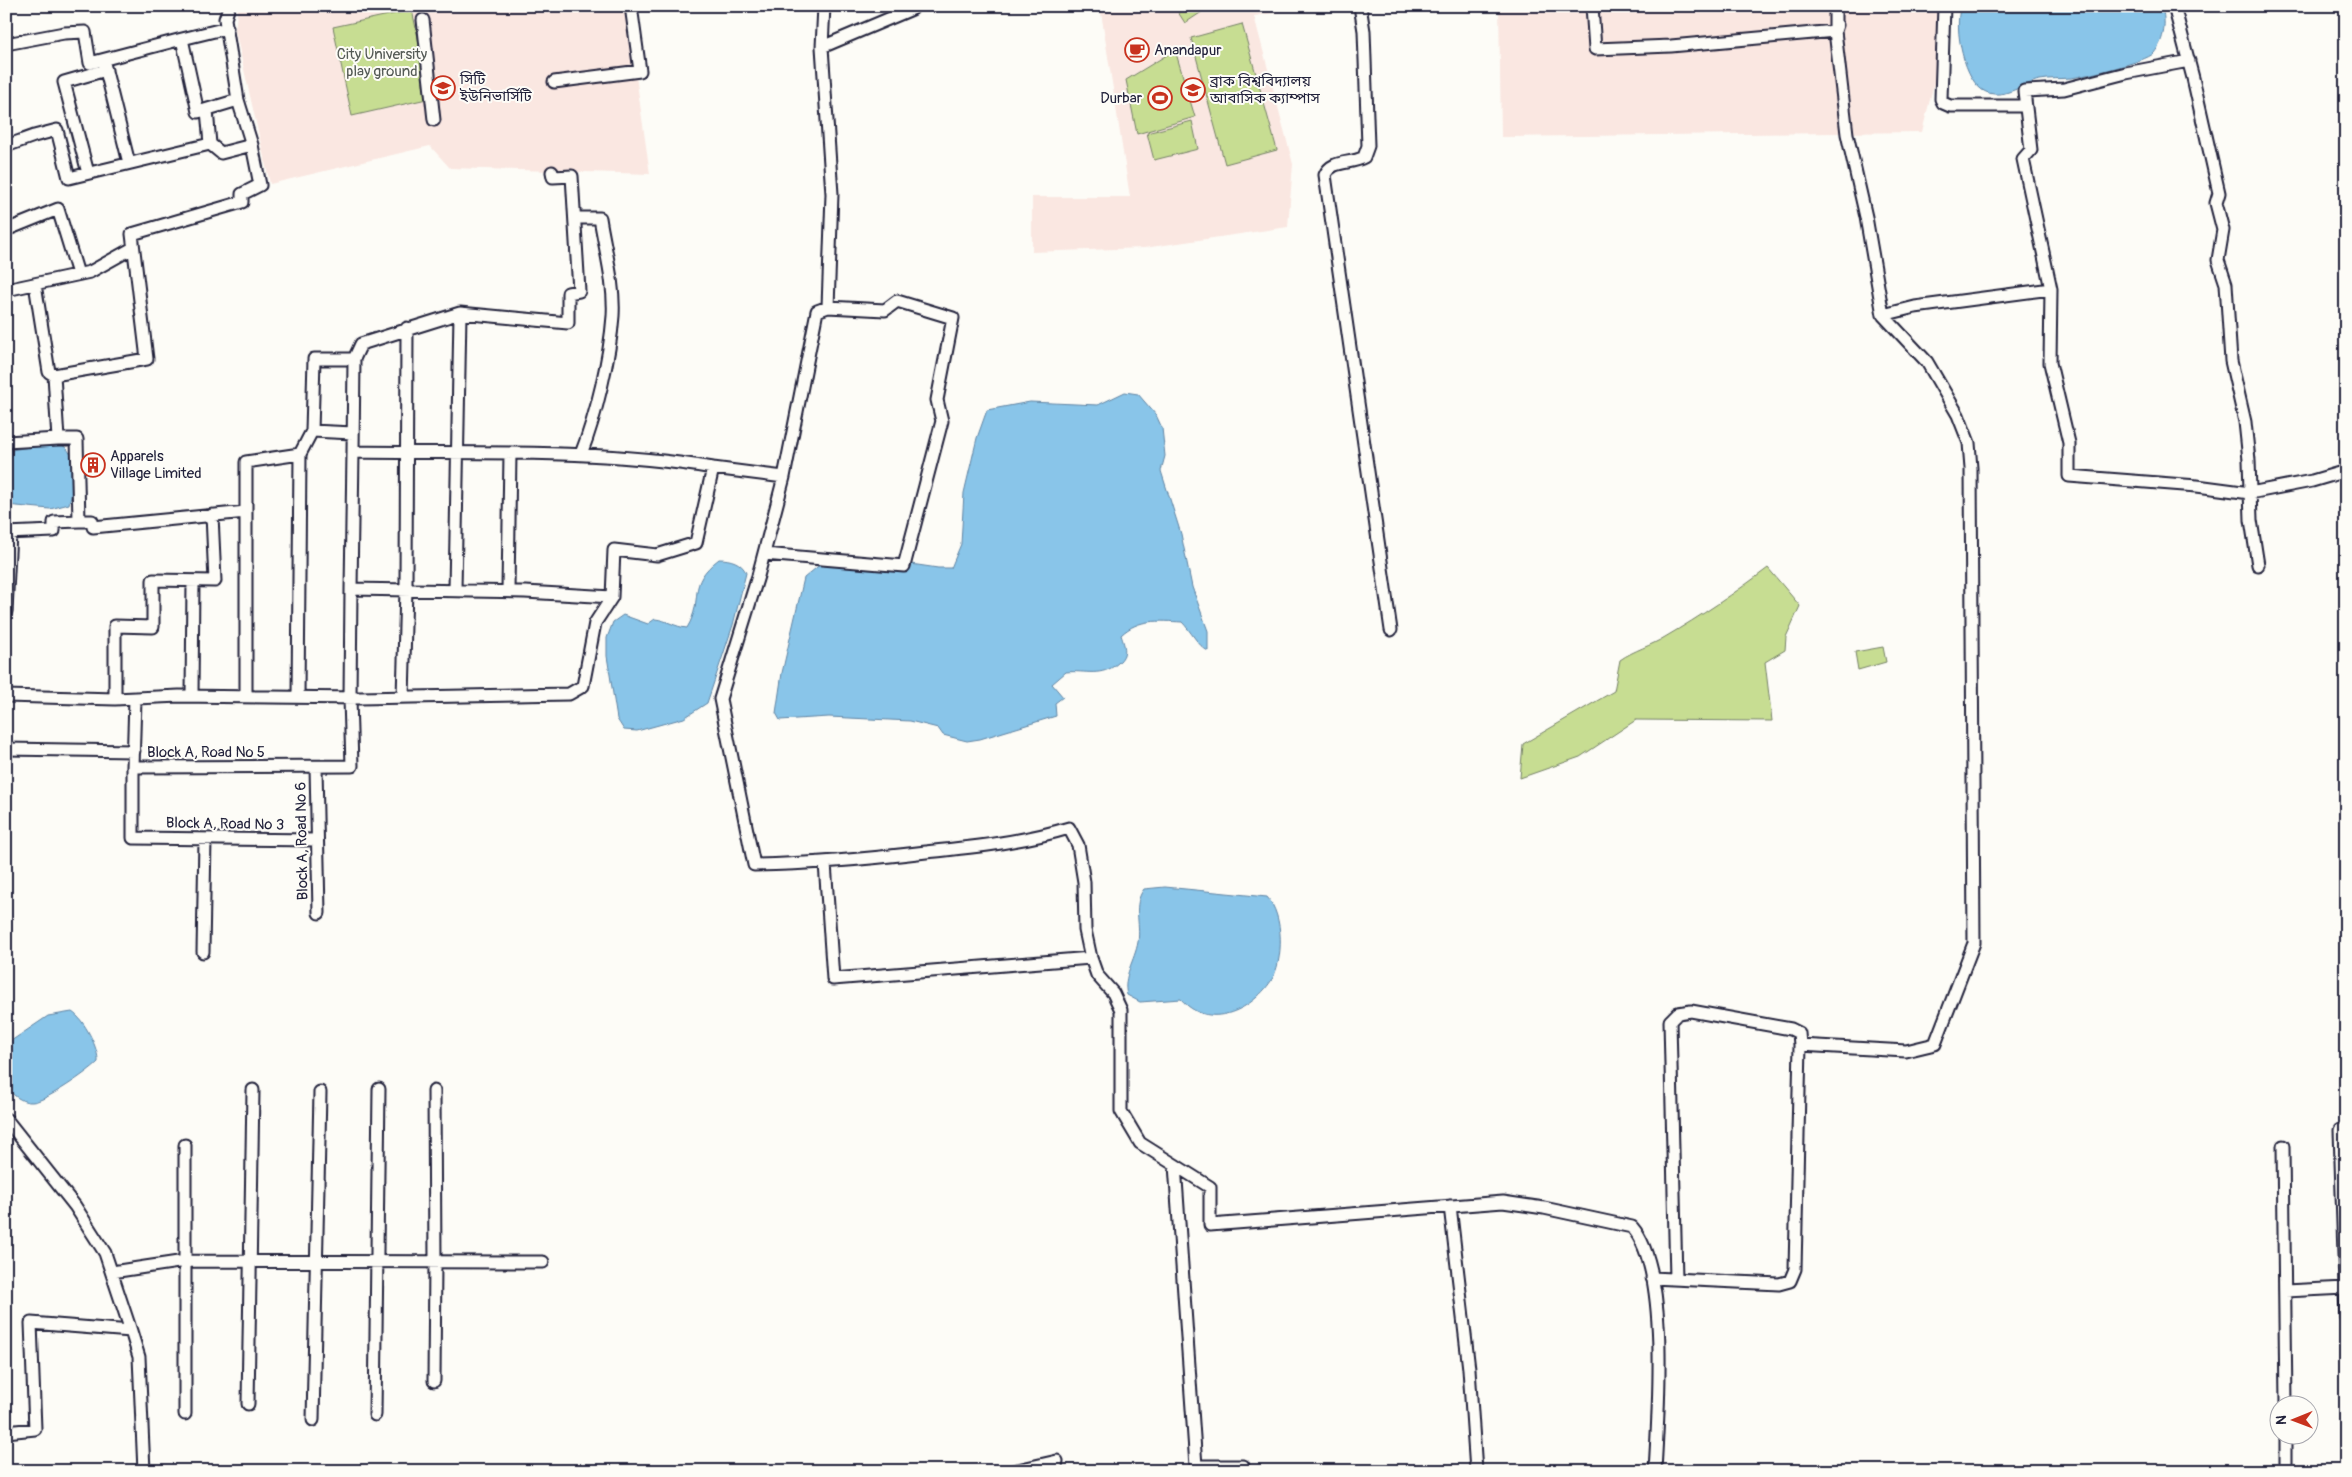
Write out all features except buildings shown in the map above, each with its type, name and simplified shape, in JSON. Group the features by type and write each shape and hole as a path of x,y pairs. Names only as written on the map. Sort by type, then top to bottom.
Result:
{"street":[{"path":"54,375 147,359 132,234 242,202 242,194 260,185 252,145 238,100 225,18 229,6"},
{"path":"554,82 640,71 631,6"},
{"path":"824,6 822,47 832,194 828,306"},
{"path":"822,47 912,9 912,6"},
{"path":"1360,6 1364,31 1366,153 1358,161 1336,164 1328,168 1325,175 1391,630"},
{"path":"1592,6 1595,49 1671,46 1835,32"},
{"path":"1800,1045 1906,1051 1935,1044 1974,943 1971,488 1968,443 1958,415 1927,362 1883,315 1866,217 1847,134 1835,32 1835,6"},
{"path":"1835,32 1842,6"},
{"path":"1944,6 1941,99 1943,104 1950,106 2026,106"},
{"path":"2174,6 2189,61 2219,193 2216,203 2223,230 2218,260 2226,284 2231,361 2245,422 2251,520 2258,565"},
{"path":"423,20 434,120"},
{"path":"88,173 64,82 105,65 182,38 227,28"},
{"path":"6,44 64,33 85,32 90,63 105,65"},
{"path":"182,38 198,112 238,100"},
{"path":"2189,61 2126,73 2064,89 2027,90 2024,92 2031,150 2023,159 2051,289 2050,363 2069,444 2070,476 2250,492 2312,481 2346,471"},
{"path":"105,65 129,163"},
{"path":"207,110 210,144 221,153 252,145"},
{"path":"6,146 57,130 69,178 210,144"},
{"path":"350,698 354,359 361,344 407,328 460,313 568,323 568,293 579,291 572,176 553,177 552,172"},
{"path":"6,230 58,209 78,274"},
{"path":"575,218 600,218 612,290 613,316 591,427 581,454"},
{"path":"6,290 90,272 133,248"},
{"path":"35,284 50,372 54,375 58,438"},
{"path":"1883,315 1916,307 2051,289"},
{"path":"764,554 904,566 942,421 937,400 953,318 897,301 885,310 828,306 817,311 784,477 764,554 720,699 754,865 825,863 970,848 1046,835 1069,828 1078,845 1084,882 1085,930 1091,958 1097,975 1113,993 1121,1010 1121,1111 1140,1143 1210,1187 1210,1224 1503,1202 1544,1208 1632,1227 1641,1238 1656,1292 1660,1386 1655,1471"},
{"path":"455,590 460,313"},
{"path":"403,697 406,589 407,328"},
{"path":"298,697 300,454 312,431 314,358 354,359"},
{"path":"312,431 353,433"},
{"path":"6,442 58,438 77,439 79,521"},
{"path":"353,452 581,454 666,460 784,477"},
{"path":"508,591 510,453"},
{"path":"246,697 246,462 300,454"},
{"path":"6,696 134,699 192,696 350,698 569,694 583,686 595,623 612,598 614,550 657,555 696,543 713,468"},
{"path":"6,611 8,533 54,531 54,522 92,521 92,527 246,512"},
{"path":"115,699 115,626 153,627 153,580 215,581 212,515"},
{"path":"192,696 193,581"},
{"path":"351,588 508,591 612,598"},
{"name":"Block A, Road No 5","path":"134,699 134,767 316,767 352,766 350,698"},
{"path":"6,749 134,751"},
{"name":"Block A, Road No 3","path":"134,767 133,838 317,840"},
{"name":"Block A, Road No 6","path":"316,767 319,913"},
{"path":"203,952 205,839"},
{"path":"825,863 833,979 1091,958"},
{"path":"1652,1278 1779,1284 1790,1280 1795,1269 1800,1045 1798,1033 1791,1029 1691,1011 1678,1013 1670,1021 1676,1279"},
{"path":"375,1415 379,1089"},
{"path":"248,1404 253,1090"},
{"path":"313,1420 320,1092"},
{"path":"434,1092 434,1381"},
{"path":"6,1119 75,1206 105,1254 140,1357 144,1471"},
{"path":"2340,1130 2346,1318"},
{"path":"184,1145 185,1414"},
{"path":"2283,1146 2286,1394"},
{"path":"1176,1165 1196,1468 1243,1466 1244,1471"},
{"path":"1450,1206 1469,1369 1476,1471"},
{"path":"112,1272 185,1262 543,1262"},
{"path":"2285,1291 2345,1288"},
{"path":"6,1432 35,1429 31,1323 131,1331"},
{"path":"2286,1444 2286,1471"},
{"path":"1013,1471 1058,1461 1055,1471"}],"shaded area":[{"name":"সিটি ইউনিভার্সিটি","path":"238,6 626,6 650,174 450,168 430,146 270,184 235,30"},
{"name":"ব্রাক বিশ্ববিদ্যালয় আবাসিক ক্যাম্পাস","path":"1100,6 1299,6 1299,9 1254,16 1293,164 1288,227 1144,248 1032,252 1032,197 1130,197"},
{"path":"1499,6 1953,6 1922,132 1501,137"}],"green space":[{"path":"1174,6 1211,6 1185,23"},
{"name":"City University play ground","path":"412,10 431,98 352,116 333,27"},
{"path":"1242,24 1277,150 1225,164 1191,38"},
{"name":"Durbar","path":"1175,50 1195,117 1137,134 1126,80"},
{"path":"1192,121 1198,149 1154,160 1147,133"},
{"path":"1768,568 1800,606 1786,637 1785,650 1765,662 1772,721 1636,720 1580,757 1520,778 1523,744 1614,691 1620,660 1692,621"},
{"path":"1883,647 1886,662 1858,670 1855,652"}],"water":[{"path":"1961,6 2162,6 2164,31 2158,48 2149,57 2078,77 2040,80 2007,93 1993,94 1978,87 1966,66 1962,54 1958,27"},
{"path":"1125,392 1138,394 1156,415 1162,428 1165,456 1161,471 1181,534 1192,587 1208,631 1208,651 1201,646 1182,622 1142,623 1121,635 1124,647 1123,657 1112,668 1099,672 1066,672 1052,684 1063,697 1055,703 1056,716 980,739 967,741 943,735 938,728 910,721 829,717 780,720 776,713 782,673 804,578 822,563 904,563 951,568 961,544 964,493 977,438 987,410 1030,402 1098,405"},
{"path":"46,444 59,444 66,448 73,461 74,480 69,504 50,509 6,505 6,451"},
{"path":"719,559 735,562 742,566 746,573 733,625 707,703 684,718 637,731 624,730 617,719 607,656 607,638 613,622 623,615 648,624 655,619 687,628 695,608 697,592 702,577"},
{"path":"1165,887 1267,897 1277,915 1280,950 1271,981 1252,1001 1229,1013 1216,1015 1204,1014 1192,1009 1181,999 1140,1002 1127,995 1127,975 1139,935 1138,901 1140,895 1144,889"},
{"path":"72,1012 81,1021 90,1035 98,1056 98,1062 56,1092 38,1101 28,1102 17,1097 6,1086 6,1047 8,1043 48,1016"}],"place":[{"name":"Anandapur","path":"1137,50"},
{"name":"সিটি ইউনিভার্সিটি","path":"443,88"},
{"name":"ব্রাক বিশ্ববিদ্যালয় আবাসিক ক্যাম্পাস","path":"1193,90"},
{"name":"Durbar","path":"1160,98"},
{"name":"Apparels Village Limited","path":"93,465"}]}
